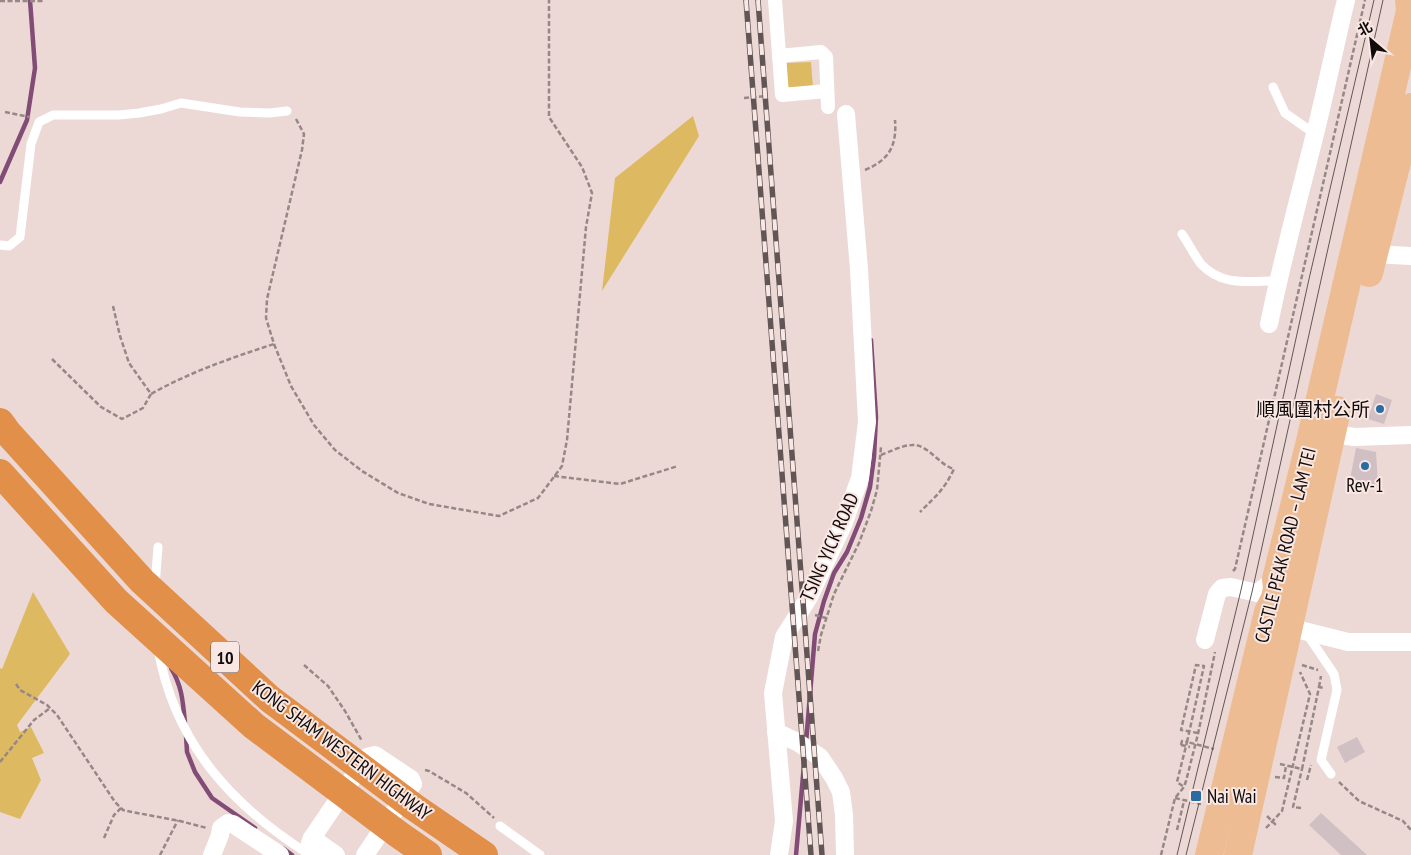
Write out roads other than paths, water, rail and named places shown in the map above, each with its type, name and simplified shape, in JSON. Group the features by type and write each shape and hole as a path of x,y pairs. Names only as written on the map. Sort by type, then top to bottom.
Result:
{"highway":[{"name":"KONG SHAM WESTERN HIGHWAY","path":"0,422 142,581 270,699 414,807 484,855"},
{"name":"KONG SHAM WESTERN HIGHWAY","path":"0,472 116,601 254,726 428,855"}],"main road":[{"name":"CASTLE PEAK ROAD – LAM TEI","path":"1209,855 1279,608 1321,435 1409,4"},
{"name":"CASTLE PEAK ROAD – LAM TEI","path":"1238,855 1279,608 1321,435 1373,254 1411,107"}],"street":[{"path":"775,0 782,95 827,92"},
{"path":"1269,324 1277,281 1315,134 1346,0"},
{"path":"779,56 821,52 826,57 828,107"},
{"name":"TSING YICK ROAD","path":"779,855 784,821 773,692 784,638 808,597 843,525 860,478 867,422 859,269 846,114"},
{"path":"1373,254 1411,256"},
{"path":"1321,435 1354,437 1411,435"},
{"path":"1210,644 1216,594 1222,588 1231,587 1348,642 1411,642"},
{"path":"776,732 797,742 820,758 834,778 841,792 844,815 845,855"},
{"path":"336,855 311,849 367,757 375,755 411,779 413,784 365,855"},
{"path":"212,855 221,828 228,823 233,824 280,855"}],"lane":[{"path":"1273,87 1285,112 1315,134"},
{"path":"0,244 10,246 20,237 31,144 39,122 42,120 53,115 139,113 180,103 240,112 270,114 287,111"},
{"path":"1182,234 1202,264 1221,279 1238,282 1277,281"},
{"path":"155,606 155,575 158,547"},
{"path":"1279,608 1334,674 1337,690 1321,760 1331,774"},
{"path":"156,628 161,662 170,696 196,748 219,780 252,813 274,830 311,849"},
{"path":"498,823 540,855"}],"waterway":[{"path":"0,182 27,120 35,68 30,0"},
{"path":"806,743 815,634 834,573 847,552 861,518 870,487 876,417 871,340"},
{"path":"171,668 180,688 185,723"},
{"path":"186,735 187,752 195,772 212,798 255,828"},
{"path":"796,855 805,753"},
{"path":"284,849 292,855"}],"tram line":[{"path":"1177,855 1241,590 1309,279 1374,0"},
{"path":"1186,855 1252,592 1383,0"}],"railway":[{"path":"746,0 811,855"},
{"path":"758,0 822,855"}],"place":[{"name":"順風圍村公所","path":"1380,409"},
{"name":"Rev-1","path":"1365,466"},
{"name":"Nai Wai","path":"1196,796"}]}
